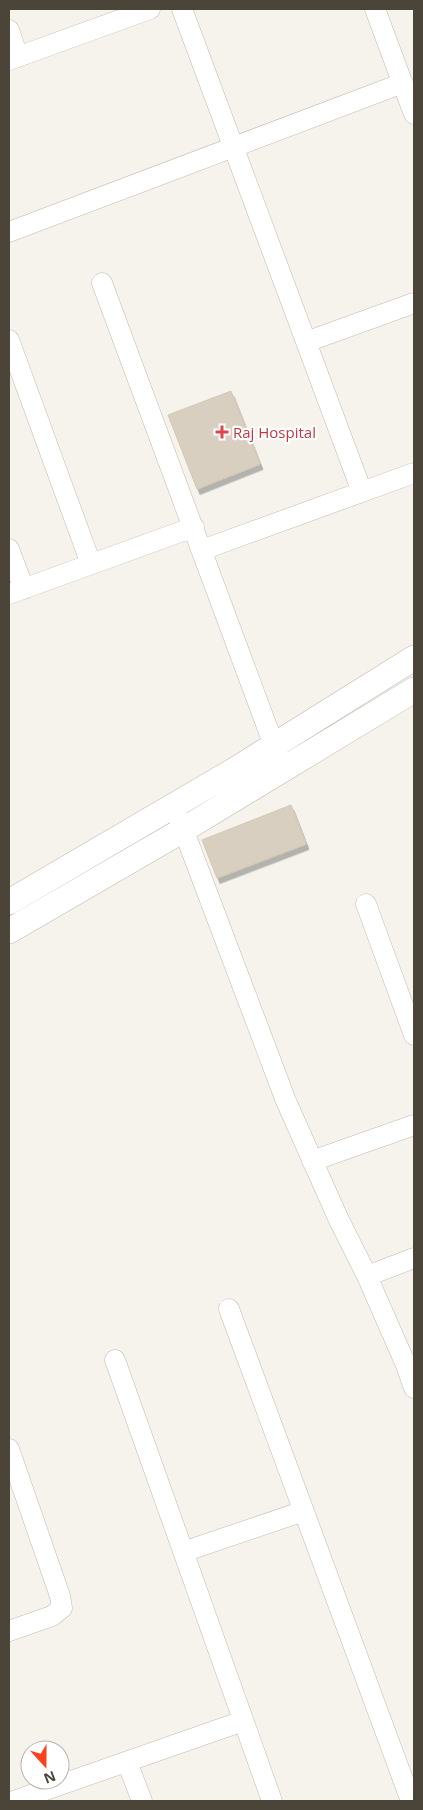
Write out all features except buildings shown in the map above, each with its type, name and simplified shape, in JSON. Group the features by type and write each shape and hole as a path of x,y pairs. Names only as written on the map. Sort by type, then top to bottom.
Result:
{"street":[{"path":"9,30 13,58 150,9"},
{"path":"182,9 362,492"},
{"path":"375,9 414,114"},
{"path":"9,232 403,83"},
{"path":"102,283 283,770"},
{"path":"306,342 414,303"},
{"path":"9,340 91,564"},
{"path":"202,550 414,473"},
{"path":"9,549 17,591 194,527"},
{"path":"9,902 174,805 414,658"},
{"path":"9,931 414,692"},
{"path":"174,805 286,1101 312,1161 410,1364 414,1388"},
{"path":"366,904 414,1034"},
{"path":"312,1161 414,1125"},
{"path":"367,1276 414,1258"},
{"path":"229,1310 411,1801"},
{"path":"115,1360 272,1801"},
{"path":"9,1449 60,1596 62,1608 52,1616 9,1631"},
{"path":"183,1552 304,1511"},
{"path":"14,1801 243,1722"},
{"path":"127,1762 142,1801"}],"place":[{"name":"Raj Hospital","path":"222,432"}]}
